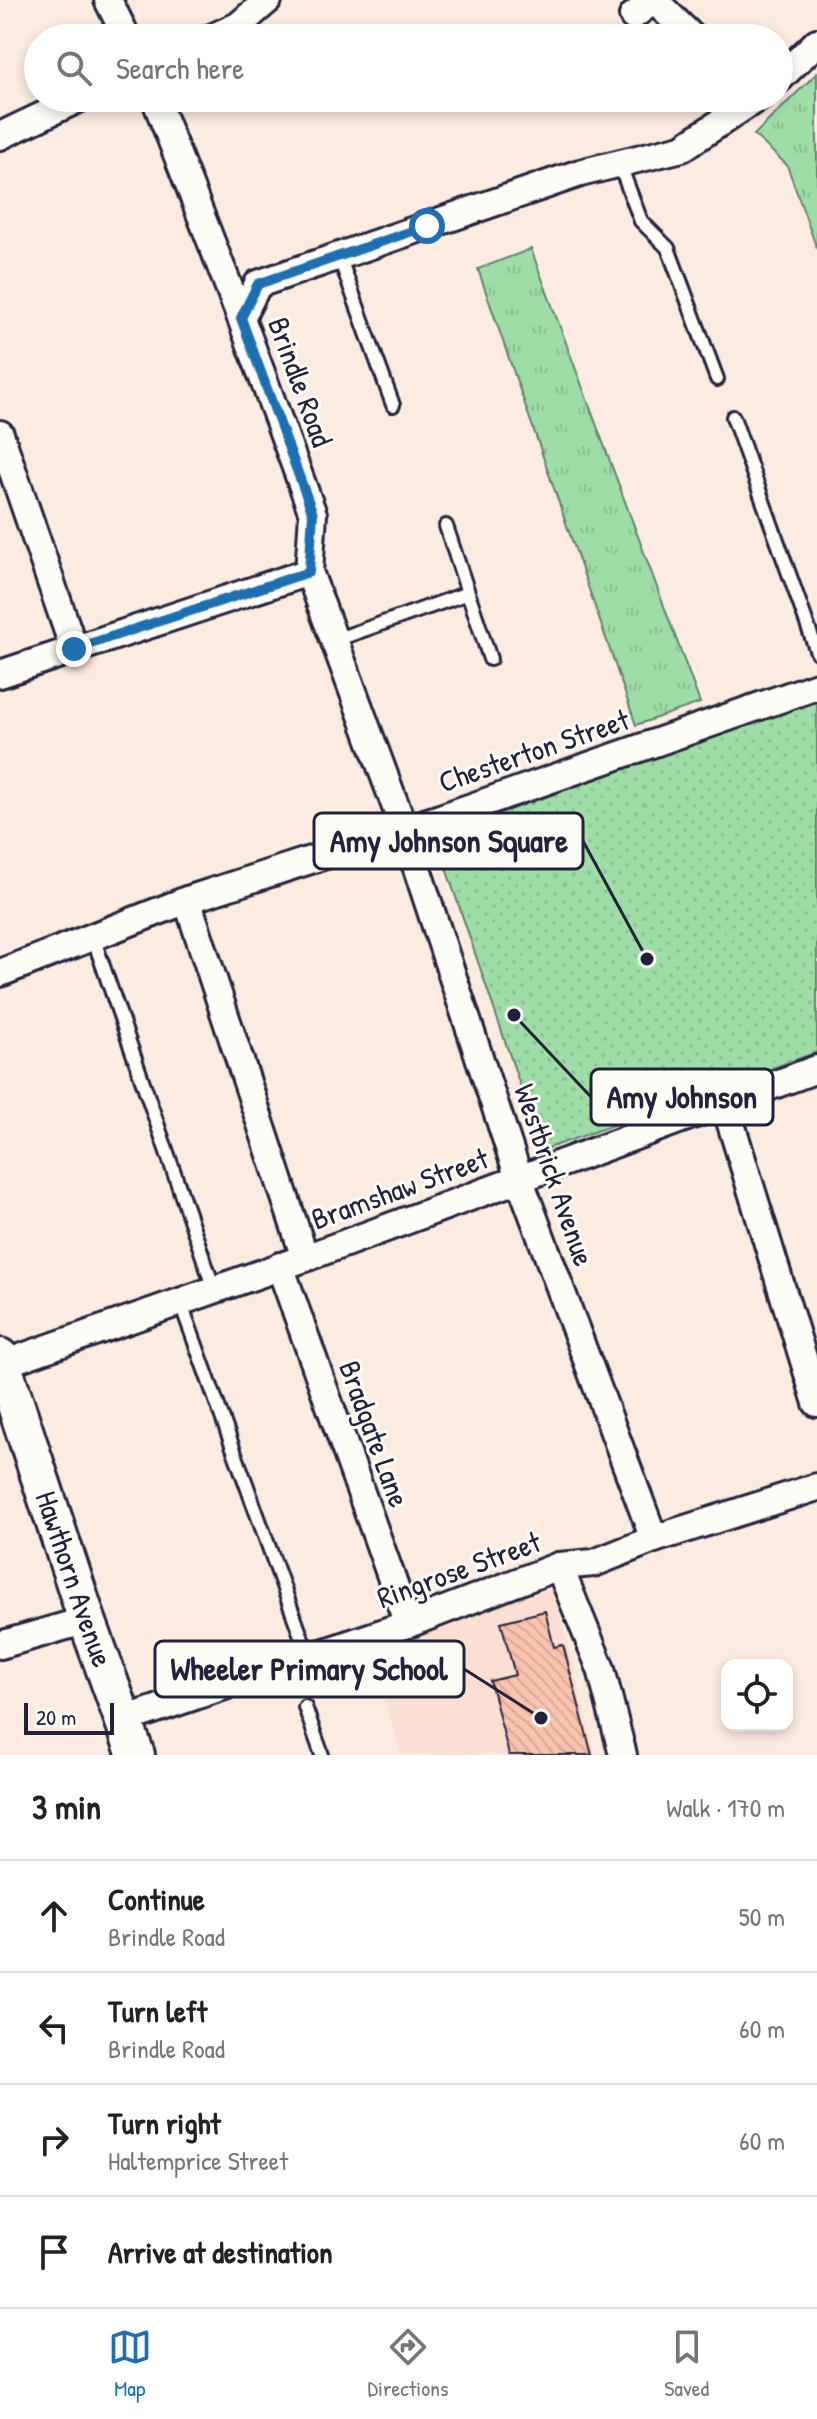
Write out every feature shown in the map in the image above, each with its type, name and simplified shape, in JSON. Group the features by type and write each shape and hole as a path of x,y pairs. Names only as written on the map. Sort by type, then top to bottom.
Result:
{"street":[{"path":"108,0 120,24"},
{"path":"240,24 268,0"},
{"path":"647,5 673,24"},
{"path":"793,65 817,42"},
{"path":"0,136 51,112"},
{"path":"160,112 241,318"},
{"name":"Brindle Road","path":"404,829 309,572 313,514 241,318 258,284 580,173 682,148 735,112"},
{"path":"0,434 74,649"},
{"path":"0,674 309,572"},
{"name":"Chesterton Street","path":"0,973 187,900 404,829 817,686"},
{"name":"Westbrick Avenue","path":"404,829 519,1178 654,1539"},
{"name":"Bradgate Lane","path":"187,900 293,1262 408,1624"},
{"name":"Bramshaw Street","path":"1,1362 293,1262 817,1069"},
{"path":"724,1101 817,1403"},
{"name":"Hawthorn Avenue","path":"1,1362 87,1620 136,1755"},
{"name":"Ringrose Street","path":"124,1720 408,1624 559,1566 594,1563 654,1539 817,1487"},
{"path":"559,1566 601,1669 623,1755"},
{"path":"0,1645 87,1620"}],"lane":[{"path":"619,163 641,221 668,248 717,379"},
{"path":"339,256 393,405"},
{"path":"733,417 817,652"},
{"path":"446,526 490,659"},
{"path":"335,640 468,593"},
{"path":"93,937 214,1289"},
{"path":"180,1301 309,1658"},
{"path":"305,1707 322,1755"}],"shaded area":[{"path":"553,1588 596,1755 402,1755 365,1645"}],"green space":[{"path":"817,73 817,249 787,165 754,135 777,112 793,112 793,97"},
{"path":"531,249 700,703 636,725 478,269"},
{"path":"817,695 817,1052 546,1149 525,1100 445,865 471,818 715,736"}],"building":[{"path":"545,1611 554,1647 563,1645 592,1755 509,1755 490,1681 515,1675 501,1622"}],"place":[{"name":"Amy Johnson Square","path":"647,959"},
{"name":"Amy Johnson","path":"514,1015"},
{"name":"Wheeler Primary School","path":"541,1718"}],"route":[{"path":"74,649 309,572 313,514 241,318 258,284 427,226"}]}
